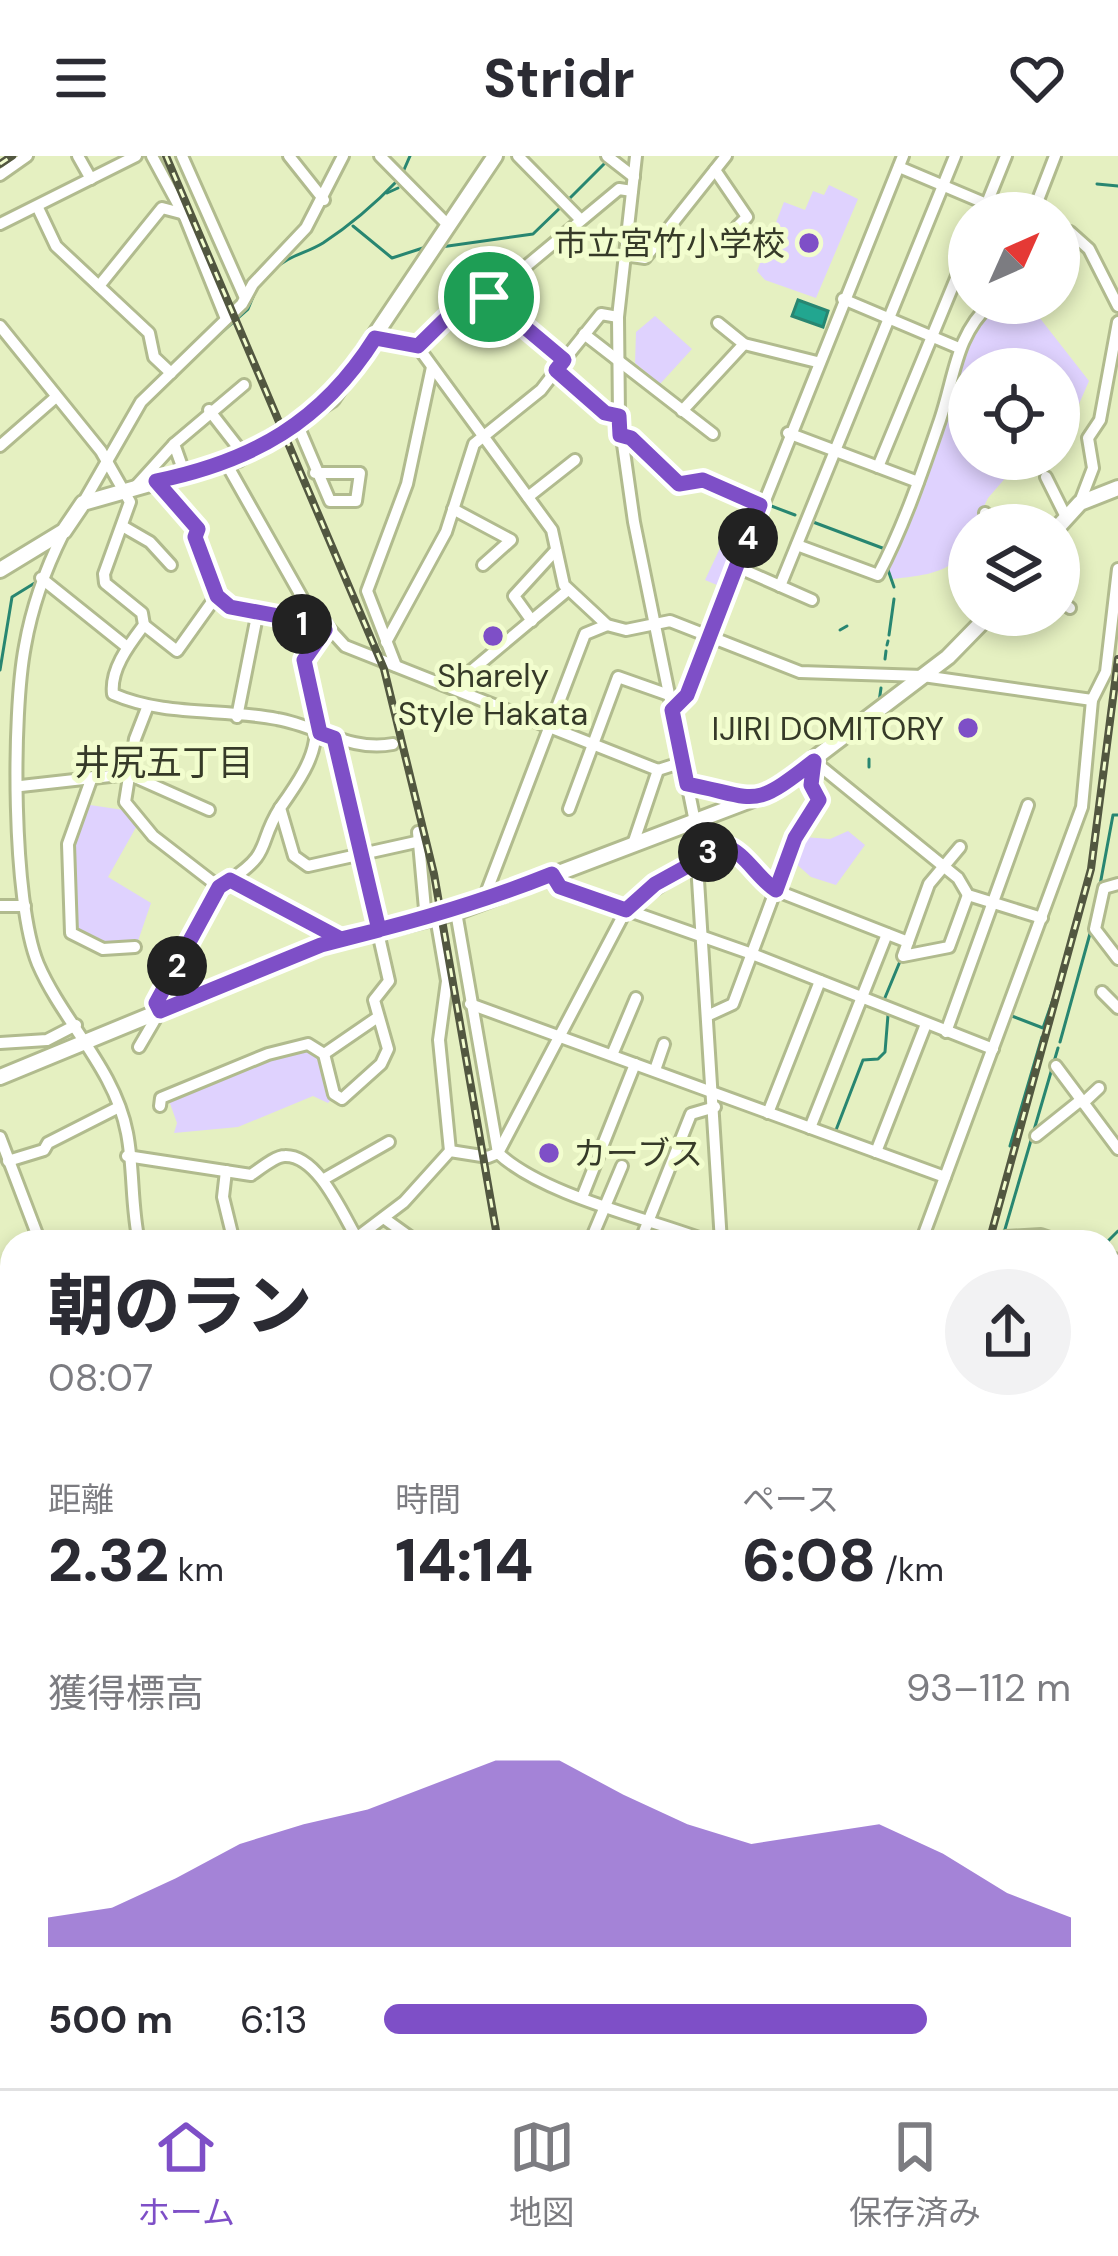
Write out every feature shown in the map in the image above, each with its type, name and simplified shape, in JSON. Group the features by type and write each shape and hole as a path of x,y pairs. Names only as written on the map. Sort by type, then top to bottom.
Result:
{"main road":[{"path":"0,570 64,531 88,501 226,463 332,399 495,156"},
{"path":"1080,503 1118,488"},
{"path":"0,1077 341,939 456,912 778,789 923,676 966,636"}],"street":[{"path":"0,175 31,156"},
{"path":"78,156 92,178"},
{"path":"0,224 136,156"},
{"path":"152,156 226,320"},
{"path":"182,156 245,298"},
{"path":"289,156 324,200"},
{"path":"88,501 141,402 245,298 324,200 344,156"},
{"path":"380,156 449,226"},
{"path":"396,176 404,156"},
{"path":"518,156 580,220"},
{"path":"608,156 633,184"},
{"path":"636,156 618,317 620,435 694,818 720,1230"},
{"path":"625,256 646,258 726,156"},
{"path":"780,586 955,156"},
{"path":"991,192 1006,156"},
{"path":"1041,192 1054,156"},
{"path":"672,710 687,695 788,433 901,161 956,192"},
{"path":"715,170 747,218 737,227"},
{"path":"489,297 619,189 633,184"},
{"path":"38,208 56,246 149,333 154,357 171,373"},
{"path":"99,286 162,208 181,213"},
{"path":"1080,241 1089,249 1118,306"},
{"path":"418,346 470,295 489,297 605,413 619,416"},
{"path":"878,467 948,298"},
{"path":"843,299 958,348 970,324"},
{"path":"386,642 408,610 453,509 474,444 541,389 601,314 618,317"},
{"path":"1080,503 1093,468 1088,438 1100,420 1118,322"},
{"path":"718,323 744,344 818,362"},
{"path":"0,326 6,350 56,397 107,463 130,502 105,583 142,613 143,626 127,647 112,683 113,694 146,708 277,718 367,749 393,744"},
{"path":"584,334 713,434"},
{"path":"375,338 418,346 552,530 568,590 607,625 626,630 670,621 800,672 923,676 1092,700"},
{"path":"682,411 744,344"},
{"path":"396,666 367,591 407,484 432,366"},
{"path":"796,545 878,575 918,482 948,382"},
{"path":"123,489 208,410 244,385"},
{"path":"0,446 56,397"},
{"path":"208,410 244,455"},
{"path":"296,421 316,473"},
{"path":"788,433 918,482"},
{"path":"620,435 631,438 679,484 703,480 760,505"},
{"path":"174,444 185,475"},
{"path":"528,497 574,460"},
{"path":"226,463 323,627 345,646 658,770 683,762"},
{"path":"156,481 198,529 195,537 217,596 230,607 257,616 323,627"},
{"path":"453,509 511,540 482,565"},
{"path":"124,526 151,542 171,565"},
{"path":"64,531 42,576 24,649 25,906 38,964 86,1042 127,1133 137,1230"},
{"path":"532,621 514,596 556,550"},
{"path":"737,567 812,600"},
{"path":"925,1230 1082,807 1092,700 1106,672 1118,569"},
{"path":"42,576 127,647"},
{"path":"453,686 568,590"},
{"path":"143,626 176,651 217,596"},
{"path":"237,717 257,616"},
{"path":"483,901 585,634 607,625"},
{"path":"139,1047 160,1011 156,1003 225,883 255,863 268,844 269,826 307,770 320,733 304,660 323,627"},
{"path":"569,809 618,677 669,695"},
{"path":"146,708 125,802 153,836 225,883 341,939"},
{"path":"160,1106 161,1099 268,1054 308,1045 324,1054 334,1094 342,1099 381,1064 388,1049 374,1000 389,981 334,738"},
{"path":"814,761 944,867 968,895 1042,918"},
{"path":"709,1015 734,1004 795,838 819,800 811,785 814,761"},
{"path":"633,844 658,770"},
{"path":"21,786 128,774 209,810"},
{"path":"92,777 68,844 71,933 103,949 135,947"},
{"path":"687,784 740,801"},
{"path":"946,1032 1028,805"},
{"path":"280,808 301,862 308,866 417,837 447,981 439,1040 450,1151 370,1230"},
{"path":"960,847 929,884 904,956 949,947 968,895"},
{"path":"450,1151 488,1157 498,1153 626,910 714,848 734,849 757,878 776,890 908,942"},
{"path":"552,874 560,887 752,954 992,1049"},
{"path":"1118,884 1104,888 1095,929 1118,959"},
{"path":"0,906 25,906"},
{"path":"456,912 498,1153 518,1172 678,1230"},
{"path":"810,1128 887,934"},
{"path":"768,1113 820,981"},
{"path":"1102,992 1118,1008"},
{"path":"612,1055 636,998"},
{"path":"470,1004 945,1177"},
{"path":"324,1054 377,1017"},
{"path":"876,1152 926,1024"},
{"path":"0,1043 47,1040 76,1025"},
{"path":"655,1070 664,1044"},
{"path":"583,1195 635,1064"},
{"path":"1056,1066 1118,1149"},
{"path":"1036,1136 1099,1088"},
{"path":"645,1230 691,1114 715,1107"},
{"path":"8,1161 44,1150 48,1143 117,1108"},
{"path":"0,1137 35,1230"},
{"path":"324,1179 389,1142"},
{"path":"127,1156 251,1175 282,1156 291,1156 324,1179 350,1230"},
{"path":"594,1230 622,1166"},
{"path":"226,1171 223,1197 231,1230"},
{"path":"385,1219 400,1230"}],"shaded area":[{"path":"829,185 858,199 816,298 765,280 757,271 784,202 805,210 813,191 824,195"},
{"path":"655,316 692,349 660,384 635,363 636,332"},
{"path":"981,324 1044,324 1063,348 967,348 971,334"},
{"path":"1080,369 1089,381 1080,402"},
{"path":"948,414 948,480 1004,480 985,504 948,504 948,566 933,573 892,579 889,567"},
{"path":"740,537 724,588 705,580 721,546"},
{"path":"90,805 130,811 139,822 108,877 151,903 138,941 106,944 74,930 71,843"},
{"path":"848,831 865,845 836,885 811,877 794,862 804,837 830,839"},
{"path":"302,1049 321,1057 332,1099 328,1103 313,1096 238,1127 174,1133 177,1123 168,1098"}],"water":[{"path":"798,300 828,311 823,327 792,316"}],"waterway":[{"path":"403,172 410,156"},
{"path":"569,199 607,161"},
{"path":"272,271 344,229 398,180"},
{"path":"1097,184 1118,186"},
{"path":"387,193 398,188"},
{"path":"441,247 533,234 562,206"},
{"path":"353,226 392,258 426,247"},
{"path":"215,338 248,309 257,287"},
{"path":"95,493 107,470"},
{"path":"766,504 795,515"},
{"path":"813,522 885,549"},
{"path":"887,567 894,587"},
{"path":"0,670 12,597 38,581"},
{"path":"889,635 894,599"},
{"path":"840,630 847,626"},
{"path":"887,645 888,641"},
{"path":"885,659 886,651"},
{"path":"879,702 881,688"},
{"path":"874,735 876,720"},
{"path":"869,759 869,767"},
{"path":"1100,885 1113,815 1118,815"},
{"path":"1060,1042 1091,930"},
{"path":"884,1000 901,959"},
{"path":"1012,1016 1043,1028 1057,988"},
{"path":"836,1130 863,1060 878,1059 885,1052 888,1015"},
{"path":"1010,1146 1042,1037"},
{"path":"1005,1230 1058,1048"}],"railway":[{"path":"0,164 12,156"},
{"path":"166,156 384,669 434,874 496,1230"},
{"path":"992,1230 1091,869 1118,659"}],"place":[{"name":"市立宮竹小学校","path":"809,243"},
{"name":"Sharely Style Hakata","path":"493,636"},
{"name":"IJIRI DOMITORY","path":"968,728"},
{"name":"カーブス","path":"549,1153"}],"district":[{"name":"井尻五丁目","path":"164,762"}],"route":[{"path":"489,297 470,295 418,346 375,338 332,399 238,459 156,481 184,507 198,529 195,537 217,596 230,607 257,616 321,624 325,630 304,660 320,733 334,738 379,930 321,945 160,1011 156,1003 219,887 230,880 341,939 379,930 426,920 456,912 552,874 560,887 626,910 655,884 724,846 734,849 757,878 776,890 795,838 819,800 811,785 814,761 778,789 740,801 687,784 672,710 687,695 760,505 703,480 679,484 631,438 620,435 619,416 605,413 556,370 564,360 489,297"}]}
